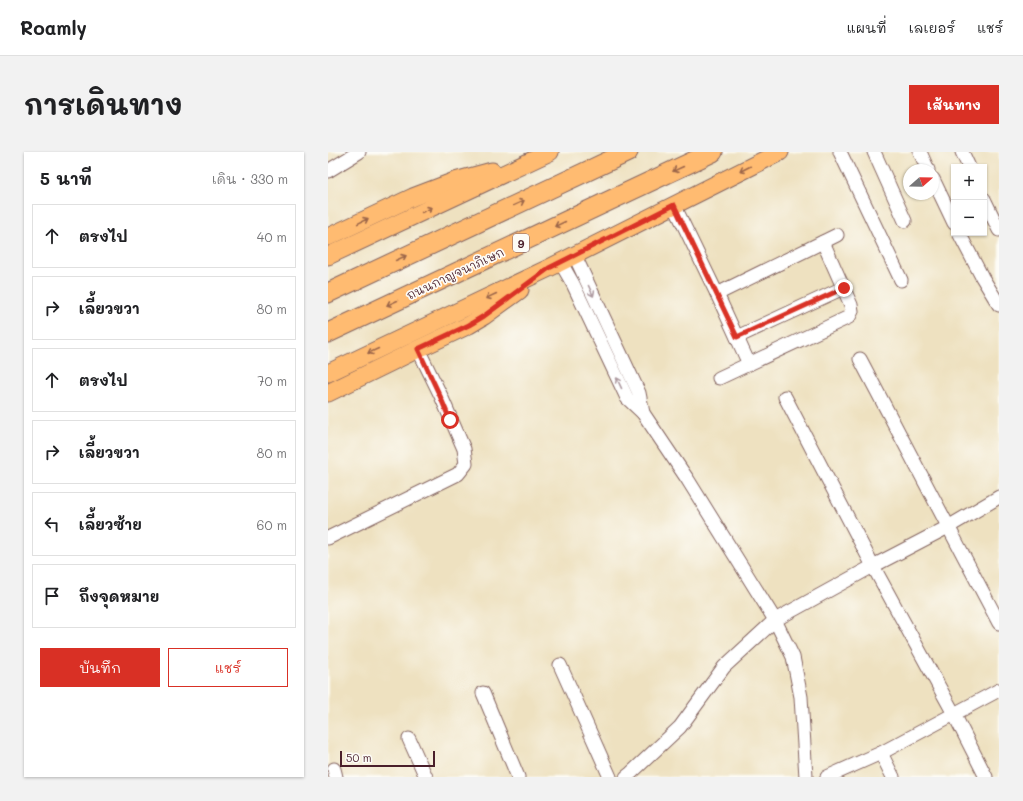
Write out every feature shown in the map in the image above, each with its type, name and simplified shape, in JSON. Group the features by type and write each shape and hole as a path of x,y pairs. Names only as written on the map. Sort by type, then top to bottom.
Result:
{"highway":[{"path":"328,293 628,152"},
{"name":"ถนนกาญจนาภิเษก","path":"328,333 713,152"}],"main road":[{"path":"328,256 550,152"},
{"path":"328,372 562,262 780,152"},
{"path":"328,237 413,197 455,181 533,160"},
{"path":"328,393 469,325 562,262"}],"street":[{"path":"328,171 359,152"},
{"path":"840,152 901,280"},
{"path":"874,152 905,221"},
{"path":"920,152 925,164"},
{"path":"962,152 968,164"},
{"path":"939,192 951,217"},
{"path":"984,200 999,230"},
{"path":"674,205 750,364"},
{"path":"717,294 837,235"},
{"path":"961,236 982,277 999,305"},
{"path":"719,378 849,316 852,311 851,305 822,242"},
{"path":"562,262 639,393 643,413 688,480 775,620 793,657 801,697 806,777"},
{"path":"737,337 844,288"},
{"path":"328,538 458,474 466,464 464,449 418,349"},
{"path":"860,359 999,623"},
{"path":"785,397 873,566 954,714 986,777"},
{"path":"626,777 680,727 724,667 775,620 948,527 999,497"},
{"path":"560,665 610,777"},
{"path":"827,777 881,753 999,690"},
{"path":"483,693 518,777"},
{"path":"409,740 426,777"},
{"path":"881,753 893,777"}],"route":[{"path":"450,420 418,349 469,325 484,316 549,268 674,205 737,337 844,288"}]}
